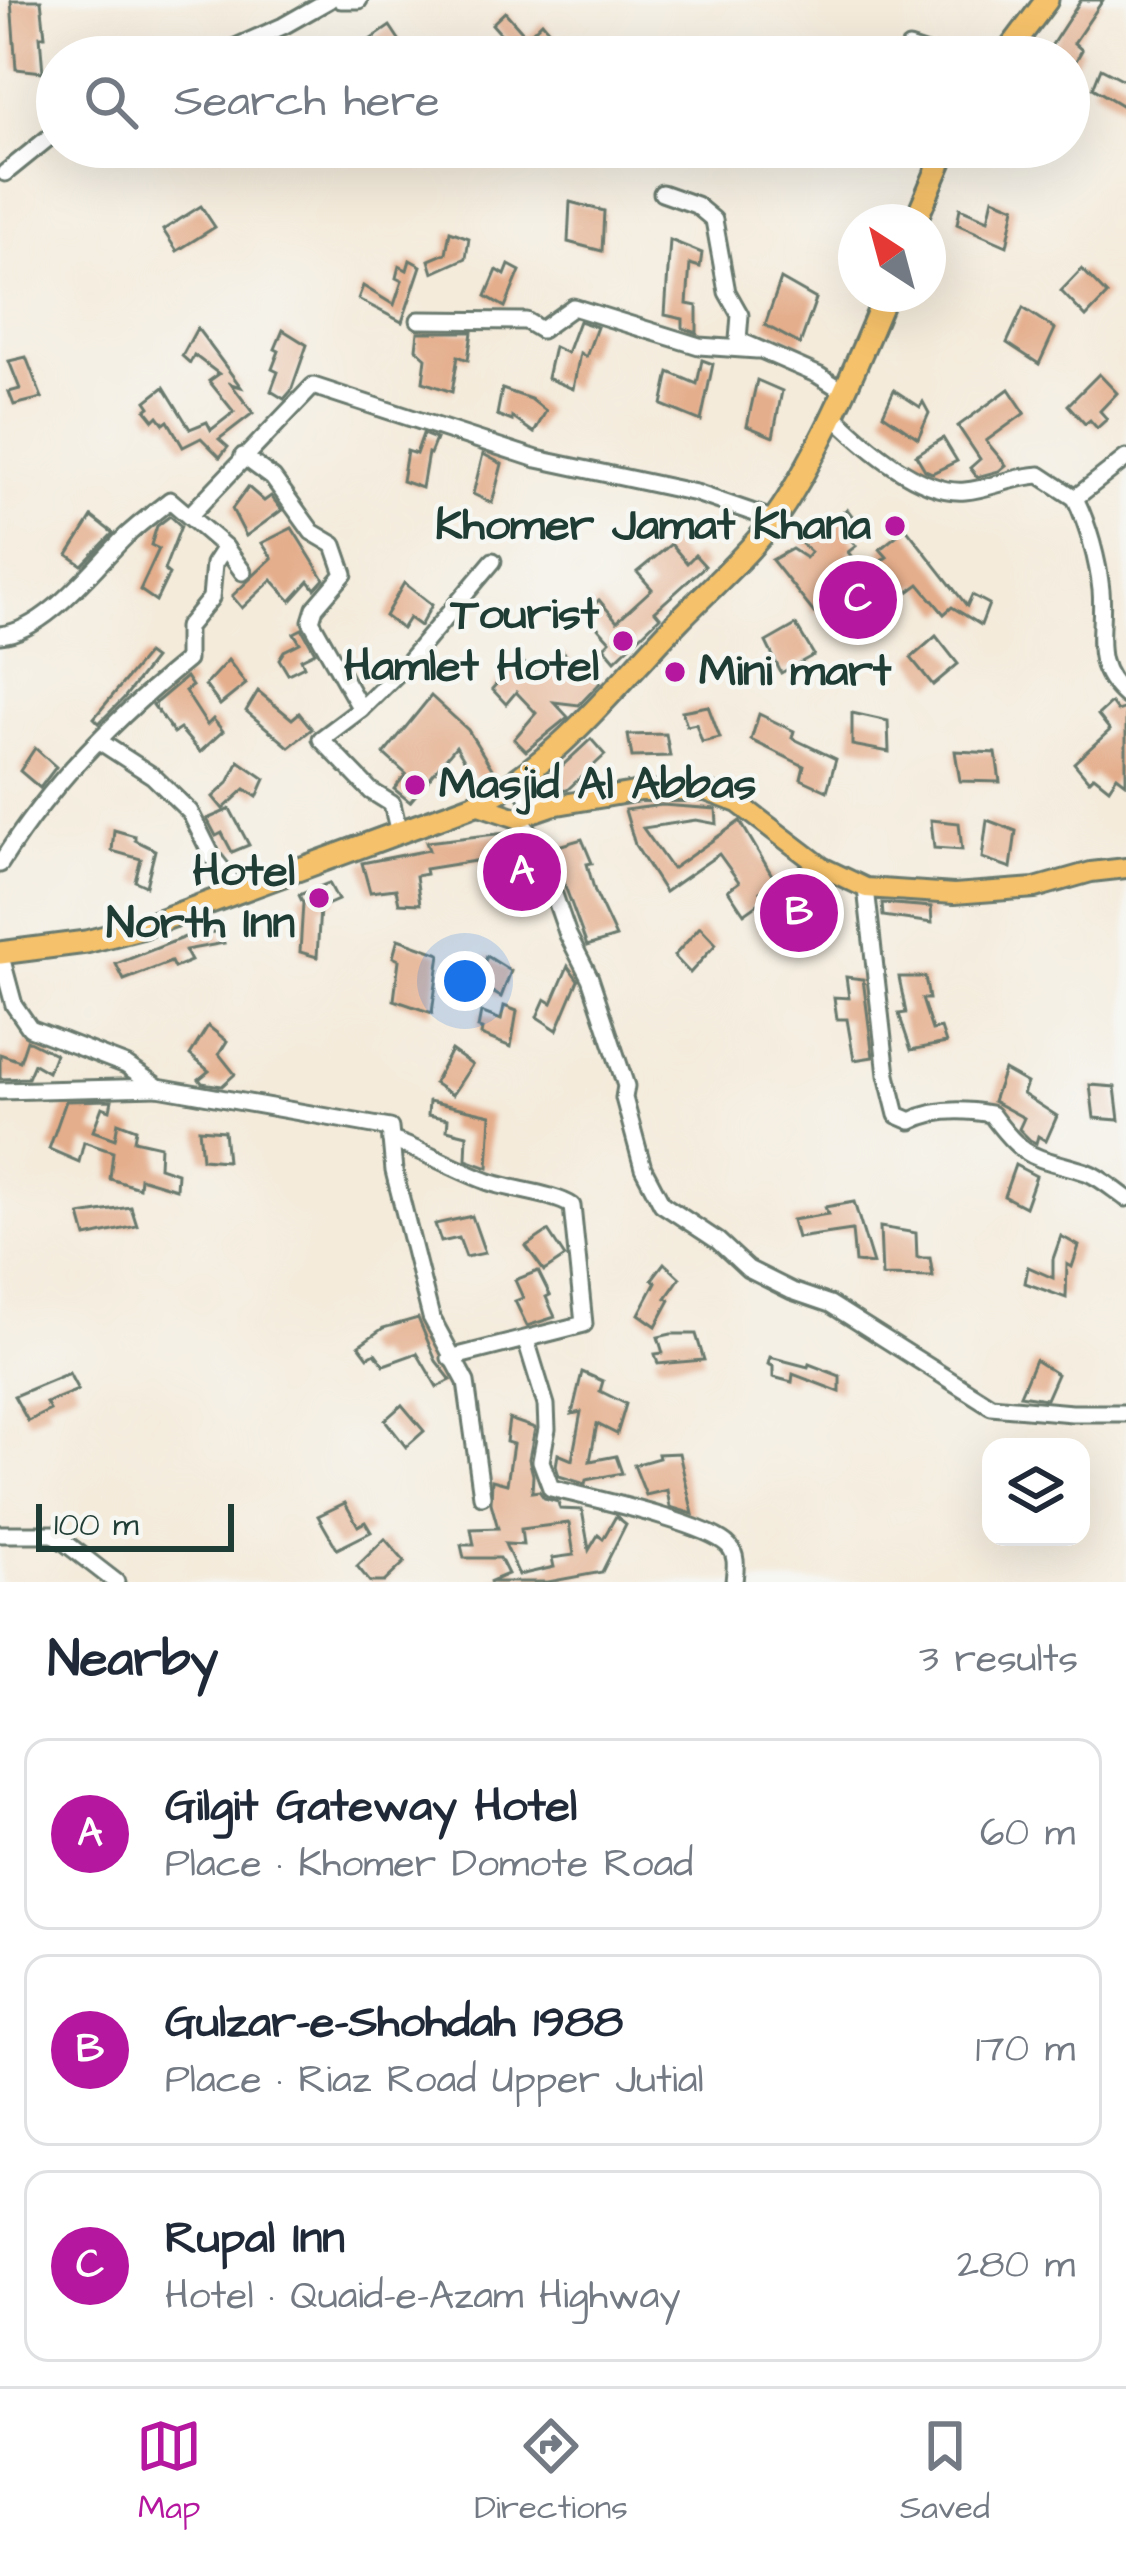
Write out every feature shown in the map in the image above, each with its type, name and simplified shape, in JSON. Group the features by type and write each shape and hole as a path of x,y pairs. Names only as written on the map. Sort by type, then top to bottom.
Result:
{"highway":[{"path":"1020,36 1047,0"},
{"path":"923,204 938,168"},
{"path":"0,953 140,928 476,804 518,781 651,650 785,504 834,416 878,312"}],"main road":[{"path":"476,804 517,818 552,806 640,791 706,790 738,803 822,867 866,888 954,894 1035,888 1091,872 1126,868"}],"street":[{"path":"260,36 328,0"},
{"path":"341,0 359,0"},
{"path":"5,173 36,148"},
{"path":"662,194 696,205 714,220 727,292 740,315 738,340 845,392"},
{"path":"418,320 526,321 542,331 573,308 699,346 757,350"},
{"path":"189,516 313,386 537,459 696,493 772,519"},
{"path":"834,416 873,453 943,490 967,491 1040,475 1075,498 1101,591 1100,652 1107,677 1126,696"},
{"path":"243,456 273,478 312,532 334,545 344,574 315,608 311,621 361,709"},
{"path":"1075,498 1126,458"},
{"path":"0,635 50,612 130,532 170,500 225,548 242,572"},
{"path":"0,864 70,766 187,660 188,627 211,598 214,564 225,548"},
{"path":"399,833 392,804 370,790 321,739 402,669 493,561"},
{"path":"99,740 153,776 190,812 213,858 240,892"},
{"path":"518,781 530,802 552,806"},
{"path":"517,818 534,837 568,935 590,978 626,1086 624,1098 643,1168 662,1204 718,1241 748,1269 792,1292 830,1304 992,1406 1072,1414 1126,1413"},
{"path":"866,888 887,1075 897,1115 911,1121 928,1113 969,1110 991,1114 1010,1140 1041,1162 1090,1173 1126,1198"},
{"path":"0,953 14,1005 30,1028 126,1065 158,1088"},
{"path":"0,1091 158,1088 390,1128 394,1171 431,1318 466,1382 482,1496"},
{"path":"391,1140 488,1181 563,1199 572,1206 584,1324 450,1358"},
{"path":"526,1340 546,1405 541,1461 550,1488 686,1526 727,1543 736,1559 734,1582"},
{"path":"0,1534 54,1534 116,1582"}],"building":[{"path":"11,0 41,0 45,36 36,36 36,71 16,69"},
{"path":"1081,0 1103,0 1079,36 1058,36"},
{"path":"505,12 526,36 503,36 492,24"},
{"path":"542,22 550,36 528,36"},
{"path":"390,26 397,36 375,36"},
{"path":"1101,68 1126,81 1123,106 1093,88"},
{"path":"993,198 1015,207 1007,246 957,224 960,208 988,220"},
{"path":"570,202 604,211 602,251 568,242"},
{"path":"201,206 215,227 177,251 163,230"},
{"path":"450,231 469,238 466,258 433,273 429,260 446,253"},
{"path":"670,240 702,253 700,267 690,264 687,304 697,306 697,333 683,328 683,319 665,315"},
{"path":"410,260 421,266 402,322 358,299 363,286 394,305 402,281 396,278 399,266 407,270"},
{"path":"509,265 520,271 505,307 486,296 497,270 505,275"},
{"path":"1082,269 1107,295 1086,317 1061,291"},
{"path":"781,279 816,299 800,344 765,325"},
{"path":"1023,308 1055,329 1039,364 1007,343"},
{"path":"579,321 597,327 586,357 580,353 573,389 547,378 554,347 567,353"},
{"path":"197,328 241,387 231,384 253,413 219,439 228,447 220,457 201,438 183,447 168,421 164,424 158,416 154,420 146,410 150,407 146,401 164,387 190,429 207,422 211,430 234,412 209,381 219,374 194,355 190,363 182,356"},
{"path":"283,330 307,345 284,399 271,391 278,372 272,369 279,351 275,349"},
{"path":"418,332 472,332 468,360 458,356 452,392 423,382 426,358 416,349"},
{"path":"26,357 42,398 14,405 9,392 20,389 9,361"},
{"path":"702,360 713,364 701,421 662,405 669,372 697,384"},
{"path":"1099,374 1117,393 1100,411 1107,419 1097,428 1090,420 1085,424 1068,405"},
{"path":"757,380 782,391 773,437 747,426"},
{"path":"502,389 531,399 546,411 534,433 512,417 512,421 497,415"},
{"path":"1009,389 1025,413 986,441 1006,465 977,477 970,468 980,459 958,426"},
{"path":"894,390 920,407 923,402 929,413 918,438 883,414"},
{"path":"423,434 436,439 428,453 422,488 402,481 407,451 416,454"},
{"path":"943,438 957,461 932,473 925,470 916,455"},
{"path":"483,454 502,464 492,503 473,494"},
{"path":"248,487 264,501 271,496 282,510 246,536 232,509"},
{"path":"847,509 859,525 847,534 856,546 848,552 864,573 887,557 880,549 906,528 967,606 972,595 989,604 981,625 952,607 944,614 919,584 846,638 822,607 814,613 772,560 792,549 806,558 811,552 801,543"},
{"path":"170,516 181,526 164,570 169,574 156,601 140,590 159,549 151,545 157,526"},
{"path":"92,517 113,533 82,565 68,555"},
{"path":"292,528 324,579 315,589 309,581 291,601 272,580 242,608 232,596 272,558 262,543"},
{"path":"671,544 687,563 695,555 705,566 655,611 660,617 615,660 604,647 610,641 585,613 599,600 617,621 652,589 637,572"},
{"path":"404,583 432,605 420,626 409,618 402,629 385,616"},
{"path":"796,625 814,655 781,673 766,642"},
{"path":"302,629 315,652 301,659 304,666 288,674 279,659 300,643 294,633"},
{"path":"936,636 958,664 933,685 911,658"},
{"path":"563,652 579,670 595,674 600,683 579,705 554,702 568,717 526,751 514,739 536,713 516,692 506,704 492,689 519,658 539,678"},
{"path":"147,654 154,659 99,723 94,718"},
{"path":"228,660 246,684 220,705 205,685"},
{"path":"186,677 192,686 185,691 207,725 213,719 223,731 200,752 180,729 174,733 153,705"},
{"path":"258,691 292,719 299,713 312,729 289,747 246,711"},
{"path":"431,696 468,730 494,772 476,779 456,746 410,802 394,789 406,774 384,754"},
{"path":"1111,703 1117,711 1126,708 1126,783 1117,776 1109,788 1094,776 1089,781 1074,763 1110,730 1098,715"},
{"path":"708,706 720,738 702,742 696,724 687,726 682,711"},
{"path":"852,713 888,721 889,752 852,745"},
{"path":"759,714 794,731 792,738 836,759 827,791 801,779 804,766 751,740"},
{"path":"666,734 670,756 632,757 628,735"},
{"path":"591,739 605,755 567,790 557,791 547,780"},
{"path":"35,748 56,767 40,788 20,771"},
{"path":"955,751 996,753 1000,782 960,781"},
{"path":"239,761 265,779 257,797 245,789 223,809 213,797 228,783"},
{"path":"662,805 716,809 717,824 696,820 643,828 672,869 740,821 776,882 760,892 765,899 744,914 728,890 739,882 719,854 665,892 635,845 625,810"},
{"path":"230,809 249,845 232,852 207,819"},
{"path":"931,820 959,823 962,850 934,848"},
{"path":"987,820 1016,831 1011,868 982,858"},
{"path":"114,830 135,836 155,850 146,886 135,881 141,859 112,851"},
{"path":"514,832 536,879 512,890 494,858 425,869 426,874 416,876 420,904 399,903 396,889 370,892 362,863 429,850 426,842"},
{"path":"582,839 592,863 587,864 595,892 616,937 587,946 551,848"},
{"path":"329,883 338,900 320,908 317,957 300,952 303,903 299,895"},
{"path":"882,903 931,907 932,923 883,916"},
{"path":"700,927 716,944 690,973 674,956"},
{"path":"220,931 224,943 185,950 191,961 174,968 171,962 124,980 116,964 185,937"},
{"path":"398,939 440,954 432,1013 394,1000 399,960 393,957"},
{"path":"487,956 511,971 501,997 477,983"},
{"path":"568,966 578,980 557,1030 537,1017 545,999 552,1003"},
{"path":"846,977 863,979 873,1057 854,1060 847,1019 837,1019 834,997 849,998"},
{"path":"899,977 925,977 929,999 922,999 932,1030 941,1028 946,1043 911,1050 899,1014 906,1013"},
{"path":"504,1006 517,1011 511,1047 481,1035 478,1028 481,1012 501,1020"},
{"path":"208,1026 227,1041 219,1054 235,1074 222,1086 202,1083 199,1079 209,1071 190,1055"},
{"path":"27,1040 55,1054 48,1072 34,1064 28,1078 0,1079 0,1054 20,1061"},
{"path":"451,1050 472,1065 452,1095 434,1083"},
{"path":"1004,1070 1027,1083 1023,1094 1057,1116 1046,1141 1038,1136 1036,1143 1030,1140 1019,1129 1024,1118 993,1101"},
{"path":"1090,1085 1115,1087 1119,1120 1094,1118"},
{"path":"112,1100 110,1110 102,1107 93,1131 115,1139 118,1122 136,1129 134,1140 160,1146 159,1167 177,1173 176,1189 140,1178 139,1188 110,1179 113,1152 84,1142 79,1162 49,1149 66,1101"},
{"path":"429,1101 491,1115 488,1168 466,1160 467,1135 447,1130 448,1119 428,1115"},
{"path":"199,1129 224,1131 227,1161 202,1159"},
{"path":"1015,1165 1036,1176 1025,1207 1004,1196"},
{"path":"854,1202 873,1264 855,1262 852,1230 797,1238 792,1220 828,1214 825,1207"},
{"path":"131,1207 137,1226 86,1237 80,1215"},
{"path":"472,1216 485,1253 466,1257 459,1238 441,1242 435,1224"},
{"path":"880,1227 916,1233 917,1258 930,1258 933,1277 882,1276"},
{"path":"548,1231 565,1257 544,1271 526,1246"},
{"path":"1061,1236 1079,1246 1072,1267 1067,1264 1066,1298 1025,1283 1028,1267 1053,1278"},
{"path":"664,1263 680,1278 656,1326 639,1314 656,1282 652,1279"},
{"path":"538,1271 555,1317 527,1326 515,1301 523,1298 515,1280"},
{"path":"418,1318 436,1361 451,1380 437,1387 417,1353 384,1365 375,1353 368,1357 359,1345 383,1328"},
{"path":"696,1334 704,1360 658,1364 655,1354 663,1353 658,1337"},
{"path":"770,1357 840,1376 840,1392 793,1374 792,1382 773,1377"},
{"path":"1035,1360 1057,1374 1046,1399 1020,1395"},
{"path":"582,1372 603,1381 600,1391 626,1404 617,1434 597,1424 590,1461 616,1456 622,1473 585,1484 559,1476 556,1466 558,1454 572,1460 581,1412 572,1414"},
{"path":"69,1373 78,1390 46,1403 50,1410 28,1421 14,1396"},
{"path":"402,1405 424,1431 406,1447 385,1420"},
{"path":"509,1419 535,1428 529,1459 532,1492 558,1502 560,1509 582,1510 589,1550 598,1535 603,1539 616,1516 626,1524 602,1572 548,1582 489,1582 508,1574 500,1558 464,1558 461,1545 474,1545 471,1529 498,1528 491,1503 492,1480 507,1484 513,1444 506,1442","holes":["569,1523 574,1555 552,1558 554,1567 519,1575 505,1544 523,1545 521,1529"]},
{"path":"679,1453 693,1514 670,1507 667,1490 646,1495 634,1465 659,1458 658,1454"},
{"path":"345,1503 358,1526 365,1522 371,1532 337,1549 318,1516"},
{"path":"385,1539 405,1562 384,1582 370,1582 357,1566"}],"place":[{"name":"Khomer Jamat Khana","path":"895,526"},
{"name":"Rupal Inn","path":"858,600"},
{"name":"Tourist Hamlet Hotel","path":"623,641"},
{"name":"Mini mart","path":"675,672"},
{"name":"Masjid Al Abbas","path":"415,785"},
{"name":"Gilgit Gateway Hotel","path":"522,872"},
{"name":"Hotel North Inn","path":"319,898"},
{"name":"Gulzar-e-Shohdah 1988","path":"799,913"}]}
